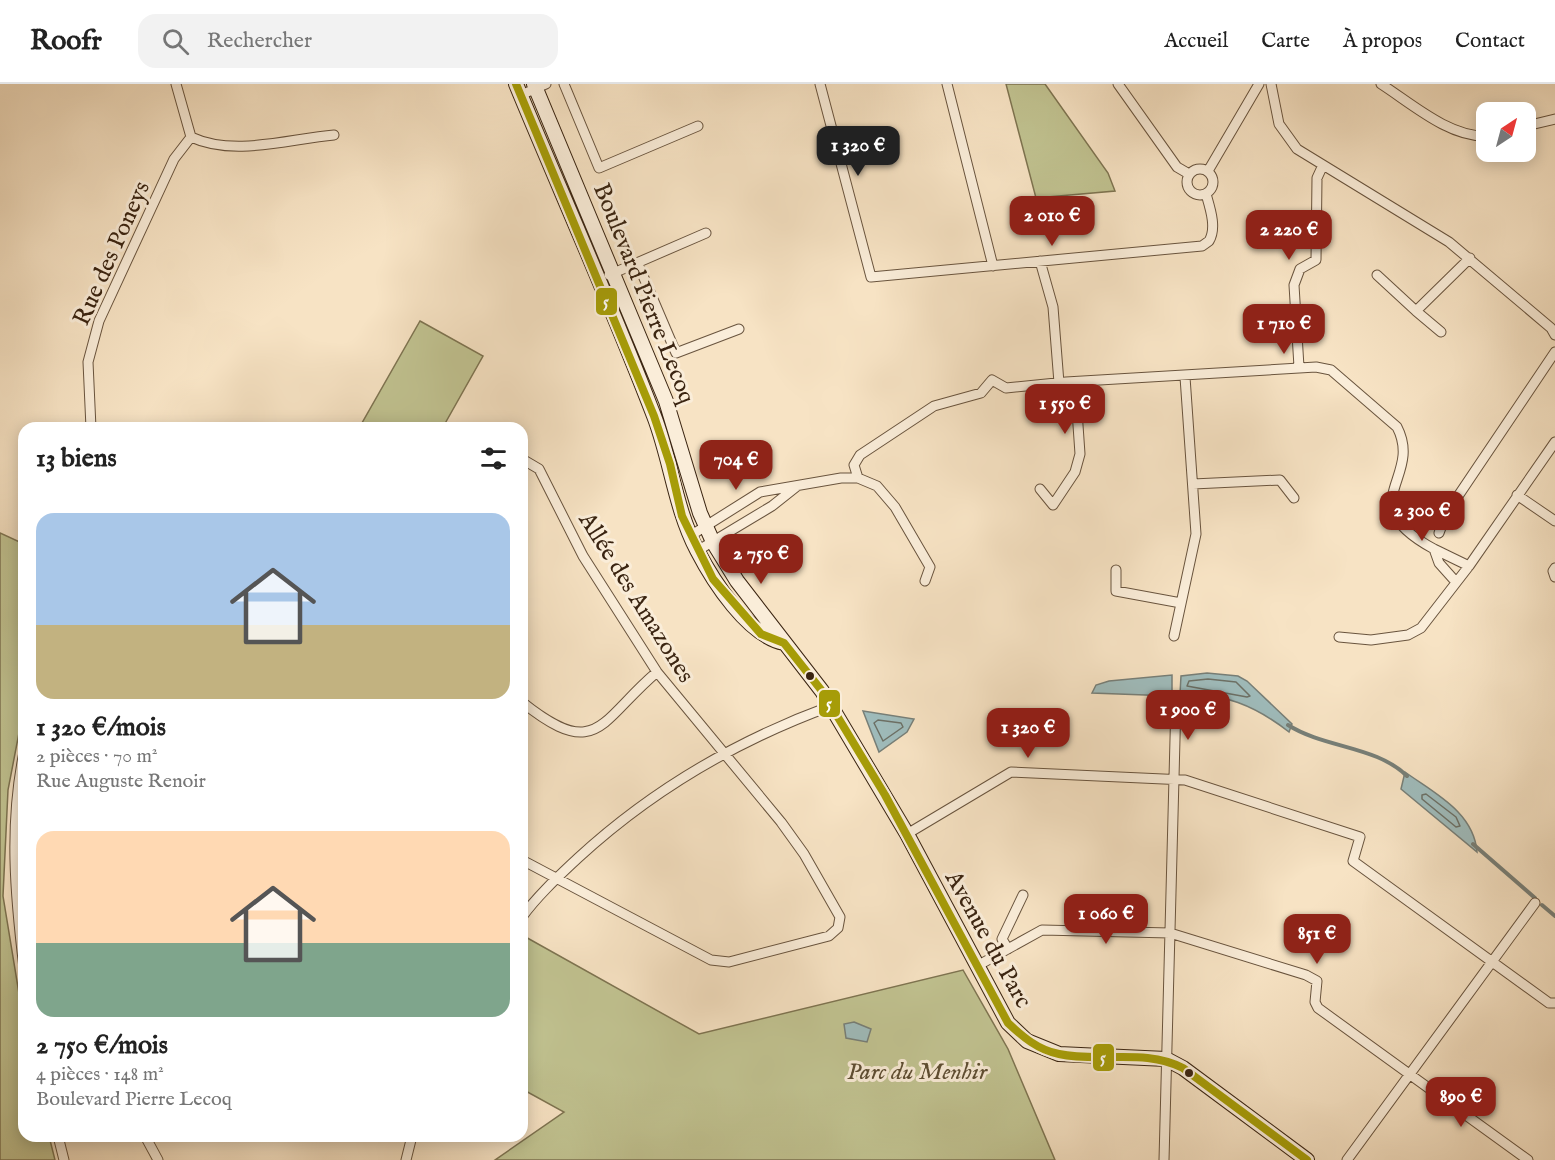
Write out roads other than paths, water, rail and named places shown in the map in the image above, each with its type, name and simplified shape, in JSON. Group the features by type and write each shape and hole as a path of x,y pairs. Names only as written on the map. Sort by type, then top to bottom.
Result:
{"street":[{"path":"177,84 191,137 209,145 241,146 333,135"},
{"path":"564,84 599,168 698,126"},
{"path":"820,84 871,277 1202,246 1209,241 1213,232 1211,209 1206,194"},
{"path":"947,84 993,266"},
{"path":"1118,84 1177,167 1189,174"},
{"path":"1208,171 1259,84"},
{"path":"1271,84 1279,124 1297,149 1449,242 1551,328 1555,335"},
{"path":"1381,84 1446,125 1470,136 1476,136"},
{"path":"519,90 538,86"},
{"name":"Boulevard Pierre Lecoq","path":"538,86 666,400 713,542 737,580 831,706"},
{"name":"Boulevard Pierre Lecoq","path":"519,90 654,416 690,536 713,579 750,624 774,641 784,643"},
{"path":"1536,124 1555,119"},
{"name":"Rue des Poneys","path":"91,422 88,362 99,321 174,159 191,137"},
{"path":"1299,367 1294,285 1300,269 1316,260 1317,178 1323,165"},
{"path":"1200,168 1208,171 1214,181 1212,189 1206,194 1197,195 1190,190 1187,182 1189,174 1200,168"},
{"path":"598,280 706,233"},
{"path":"1416,311 1470,258"},
{"path":"1040,261 1053,308 1059,383"},
{"path":"638,264 676,353 739,329"},
{"path":"1377,275 1441,332"},
{"path":"1438,533 1458,496 1555,352"},
{"path":"858,478 854,465 860,455 934,406 981,393 992,380 1006,388 1074,382 1185,377 1299,367 1331,370 1397,427 1403,440 1404,453 1391,506 1394,518 1418,541 1469,566"},
{"path":"1174,636 1196,534 1185,377"},
{"path":"1040,489 1053,505 1075,472 1080,454 1074,382"},
{"path":"1339,637 1371,640 1408,635 1421,628 1469,566 1555,442"},
{"name":"Allée des Amazones","path":"528,463 539,469 583,556 657,672 781,822 822,883 840,917 838,928 829,936 729,962 711,960 557,878"},
{"path":"690,536 760,492 858,478 877,486 895,507 930,567 925,581"},
{"path":"1192,484 1280,480 1294,498"},
{"path":"697,550 772,506 798,486"},
{"path":"1517,495 1555,521"},
{"path":"1434,549 1439,563 1456,582"},
{"path":"1555,568 1553,571 1555,577"},
{"path":"1116,570 1116,591 1181,603"},
{"path":"528,707 562,729 580,733 603,727 637,689 657,672"},
{"path":"1164,1160 1176,702"},
{"path":"528,910 557,878 596,842 648,800 694,770 725,754 831,706"},
{"name":"Avenue du Parc","path":"831,706 907,834 1008,1023 1027,1041 1044,1050 1059,1054 1166,1059 1183,1068 1307,1160"},
{"path":"907,834 1011,772 1173,779 1206,786 1360,837 1353,861 1549,1003 1555,1003"},
{"path":"18,805 13,850 18,904"},
{"path":"528,863 557,878"},
{"path":"1008,949 1002,939 1023,895"},
{"path":"1347,1160 1535,903"},
{"path":"977,966 1042,930 1170,933 1232,950 1315,978 1318,985 1315,1002 1318,1008 1528,1160"},
{"path":"60,1142 64,1160"},
{"path":"148,1142 158,1160"},
{"path":"406,1160 410,1142"}],"water":[{"path":"1207,673 1238,676 1247,681 1292,724 1289,732 1264,715 1238,702 1210,695 1180,694 1181,676"},
{"path":"1172,675 1172,696 1092,693 1096,685 1109,681"},
{"path":"863,711 914,719 907,732 879,752"},
{"path":"1405,772 1440,796 1461,815 1469,826 1477,852 1401,789"},
{"path":"854,1022 871,1029 867,1042 846,1038 844,1024"}],"waterway":[{"path":"1288,725 1302,733 1381,759 1395,766 1407,776"},
{"path":"1473,844 1535,898"},
{"path":"1542,905 1555,916"}],"park label":[{"name":"Parc du Menhir","path":"917,1071"}]}
